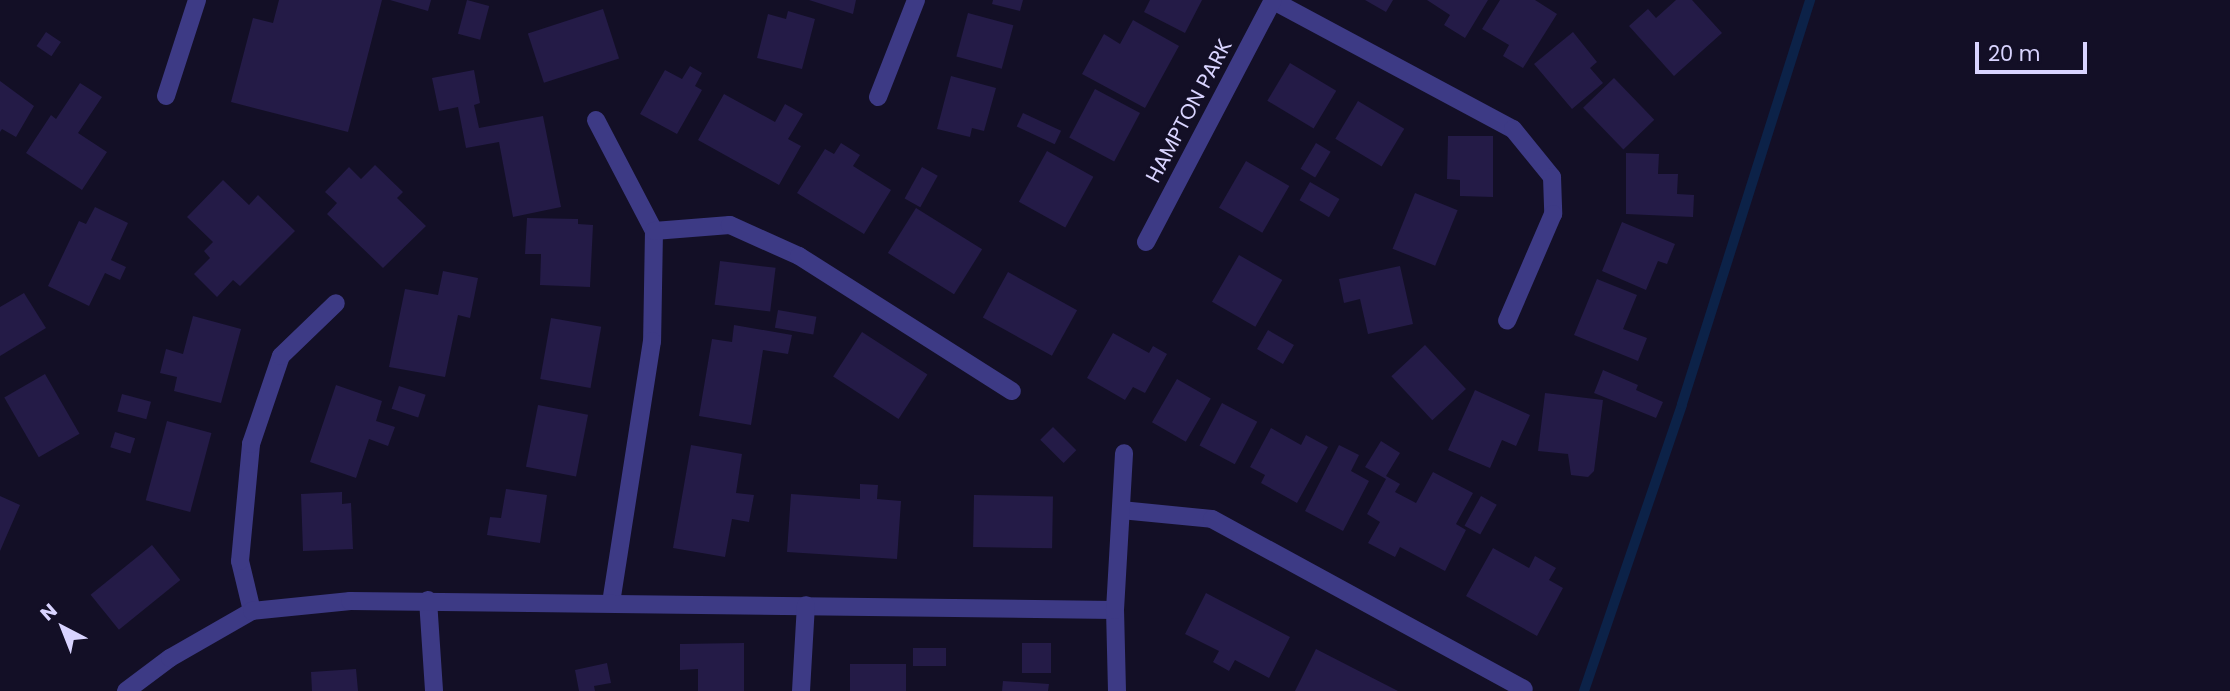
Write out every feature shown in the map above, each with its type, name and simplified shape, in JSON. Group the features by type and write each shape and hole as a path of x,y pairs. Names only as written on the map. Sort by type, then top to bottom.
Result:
{"street":[{"path":"166,96 197,0"},
{"path":"878,97 916,0"},
{"path":"1273,0 1513,129 1552,177 1553,214 1507,321"},
{"name":"HAMPTON PARK","path":"1146,242 1273,0"},
{"path":"596,120 654,231 652,341 611,603"},
{"path":"654,231 730,225 753,235 799,256 1012,391"},
{"path":"252,611 240,561 251,443 281,356 336,303"},
{"path":"1117,691 1115,610 1124,453"},
{"path":"1121,510 1212,519 1524,689"},
{"path":"428,600 434,691"},
{"path":"126,691 170,658 252,611 350,601 1115,610"},
{"path":"801,691 806,605"}],"building":[{"path":"279,0 382,0 348,132 231,102 253,18 273,23"},
{"path":"390,0 431,0 428,11"},
{"path":"467,0 489,6 480,40 458,34"},
{"path":"809,0 856,0 853,14"},
{"path":"993,0 1023,0 1020,11 992,4"},
{"path":"1150,0 1202,0 1185,33 1144,12"},
{"path":"1365,0 1393,0 1386,12"},
{"path":"1427,0 1488,0 1465,38 1444,25 1450,15"},
{"path":"1500,0 1535,0 1557,14 1523,68 1503,56 1509,45 1482,29"},
{"path":"1676,0 1692,0 1722,33 1674,76 1629,26 1648,9 1656,18"},
{"path":"603,9 619,58 544,83 528,33"},
{"path":"788,11 815,19 802,69 757,58 768,14 786,19"},
{"path":"968,13 1013,25 1002,69 956,56"},
{"path":"1133,20 1179,46 1145,108 1082,74 1104,34 1120,44"},
{"path":"46,32 61,42 51,56 36,46"},
{"path":"1573,32 1597,62 1590,68 1603,83 1572,109 1534,64"},
{"path":"1290,63 1336,91 1314,129 1267,101"},
{"path":"690,66 702,73 695,86 702,90 677,134 640,114 665,70 682,79"},
{"path":"474,70 480,103 474,105 479,128 543,116 561,207 513,217 499,142 466,148 458,107 439,111 432,78"},
{"path":"951,76 996,88 984,131 972,128 970,137 937,129"},
{"path":"1614,78 1654,120 1623,150 1583,108"},
{"path":"0,81 34,106 16,137 2,129 0,132"},
{"path":"80,83 102,97 78,133 107,152 82,190 26,153 51,115 56,119"},
{"path":"1095,89 1140,113 1114,162 1069,138"},
{"path":"724,94 775,122 785,104 803,114 788,139 801,146 779,185 698,140"},
{"path":"1358,101 1404,129 1382,167 1335,139"},
{"path":"1023,113 1061,131 1055,144 1017,127"},
{"path":"1448,136 1493,136 1493,197 1460,196 1460,180 1447,179"},
{"path":"841,143 860,155 853,166 891,190 864,234 797,193 825,149 834,154"},
{"path":"1316,143 1331,152 1315,177 1301,169"},
{"path":"1047,151 1093,177 1065,227 1019,202"},
{"path":"1626,153 1659,154 1658,174 1678,174 1677,194 1694,195 1693,217 1626,214"},
{"path":"1246,161 1289,186 1262,233 1219,208"},
{"path":"375,165 403,192 397,198 426,226 383,268 327,214 337,203 325,192 349,167 361,179"},
{"path":"922,167 938,176 920,207 905,198"},
{"path":"223,180 249,205 258,195 295,231 240,286 233,280 217,297 194,274 210,258 204,251 213,242 187,217"},
{"path":"1310,182 1339,199 1329,217 1300,200"},
{"path":"1415,193 1458,210 1435,266 1393,249"},
{"path":"95,207 128,223 111,260 126,267 120,280 105,273 89,306 48,286 79,221 86,224"},
{"path":"916,208 982,249 954,294 888,253"},
{"path":"527,218 578,219 578,224 593,225 590,287 540,285 541,254 525,254"},
{"path":"1622,222 1675,244 1667,264 1658,261 1646,290 1602,271"},
{"path":"1239,255 1282,280 1255,327 1212,302"},
{"path":"720,261 776,268 770,311 715,305"},
{"path":"1400,266 1413,324 1368,334 1360,299 1344,303 1339,279"},
{"path":"443,271 478,278 470,318 458,315 445,377 389,367 405,289 438,295"},
{"path":"1008,272 1077,310 1052,356 983,317"},
{"path":"1597,279 1637,295 1623,329 1647,338 1638,361 1574,335"},
{"path":"24,293 46,328 0,356 0,307"},
{"path":"778,310 816,317 813,334 775,328"},
{"path":"193,316 241,329 221,403 174,391 177,377 160,373 166,349 183,354"},
{"path":"551,318 601,327 590,388 540,379"},
{"path":"734,325 792,335 788,354 763,350 751,425 699,416 712,339 732,342"},
{"path":"1268,330 1294,345 1283,364 1257,349"},
{"path":"862,332 927,374 899,419 833,376"},
{"path":"1113,333 1149,353 1153,346 1167,354 1145,393 1133,387 1125,400 1087,378"},
{"path":"1425,345 1466,389 1432,420 1391,376"},
{"path":"1603,370 1638,385 1636,390 1663,402 1656,418 1594,393"},
{"path":"45,374 80,434 39,457 4,398"},
{"path":"1177,379 1211,398 1186,442 1152,422"},
{"path":"336,385 382,401 376,421 395,427 388,446 369,439 356,478 310,462"},
{"path":"399,386 426,395 418,417 392,409"},
{"path":"1475,390 1530,415 1516,446 1502,440 1490,468 1448,450"},
{"path":"1545,393 1603,400 1594,471 1588,477 1571,475 1568,454 1538,451"},
{"path":"122,394 151,402 146,419 117,411"},
{"path":"1222,403 1257,422 1235,464 1199,445"},
{"path":"538,405 588,415 576,477 526,467"},
{"path":"167,421 211,433 190,512 146,500"},
{"path":"1053,427 1076,450 1064,463 1040,440"},
{"path":"1271,428 1301,445 1306,435 1328,447 1297,503 1261,483 1265,475 1250,467"},
{"path":"115,432 135,438 130,453 110,447"},
{"path":"1381,441 1400,453 1386,476 1400,484 1395,492 1416,503 1433,472 1473,493 1456,524 1466,530 1445,571 1400,547 1395,557 1368,543 1380,522 1367,514 1386,479 1365,467"},
{"path":"691,445 742,454 736,493 754,495 749,522 732,519 725,557 673,548"},
{"path":"1339,445 1359,455 1351,471 1369,481 1343,531 1305,511"},
{"path":"860,484 878,485 877,499 901,501 897,559 787,552 791,494 860,499"},
{"path":"506,489 547,495 540,543 487,535 490,517 501,518"},
{"path":"342,492 342,504 351,503 353,549 303,551 301,494"},
{"path":"974,495 1053,496 1052,548 973,547"},
{"path":"0,496 20,505 0,551"},
{"path":"1481,496 1497,505 1480,534 1465,526"},
{"path":"152,545 180,580 119,630 91,595"},
{"path":"1493,548 1529,568 1535,556 1556,568 1549,580 1563,588 1537,636 1466,596"},
{"path":"1206,593 1290,637 1269,678 1235,660 1229,671 1213,662 1219,651 1185,634"},
{"path":"744,643 744,691 698,691 698,669 680,670 680,644"},
{"path":"1022,643 1051,643 1051,673 1022,673"},
{"path":"913,648 946,648 946,666 913,666"},
{"path":"1316,649 1353,668 1398,691 1295,691"},
{"path":"607,663 611,683 594,686 595,691 579,691 575,670"},
{"path":"850,664 906,664 906,691 850,691"},
{"path":"356,669 358,691 312,691 311,672"},
{"path":"1003,681 1049,684 1048,691 1002,691"}],"waterway":[{"path":"1584,691 1682,404 1810,0"}]}
